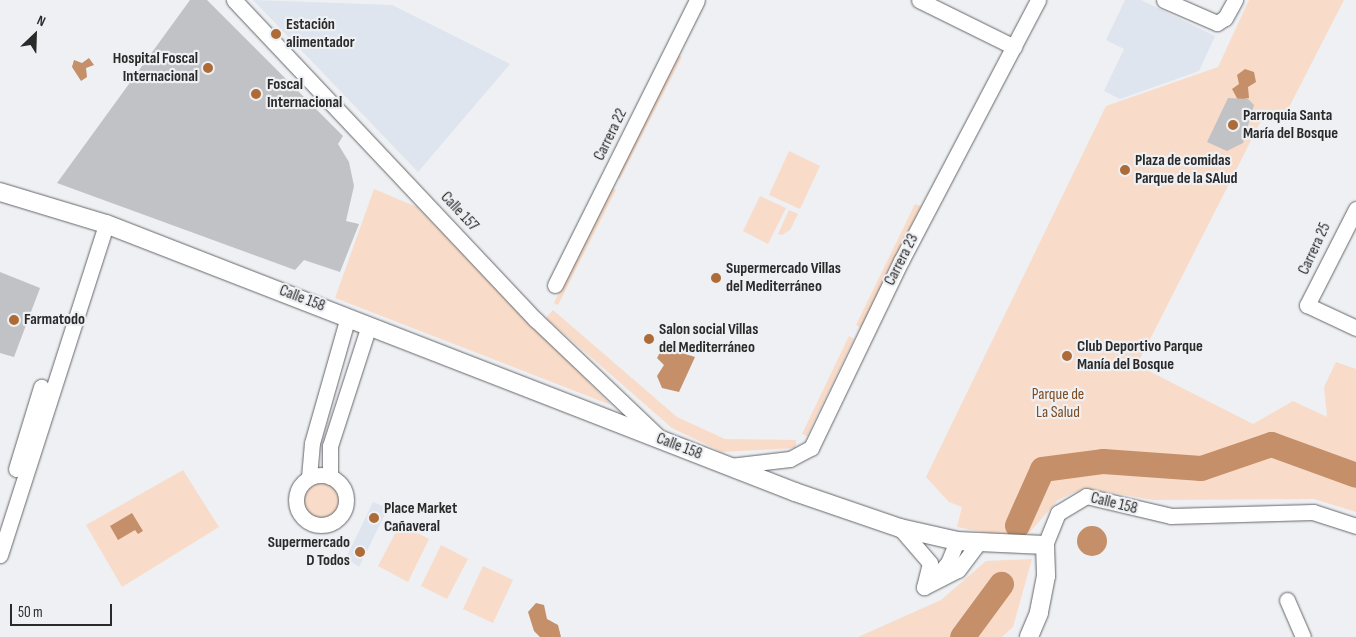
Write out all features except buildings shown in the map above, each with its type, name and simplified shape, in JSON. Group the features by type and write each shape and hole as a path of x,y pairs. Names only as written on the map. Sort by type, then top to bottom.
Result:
{"street":[{"name":"Calle 157","path":"234,0 536,320 665,442"},
{"name":"Carrera 22","path":"555,285 697,0"},
{"path":"919,0 1014,46"},
{"name":"Carrera 23","path":"730,466 790,460 811,448 901,261 1038,0"},
{"path":"1164,0 1212,22 1226,18 1234,0"},
{"name":"Calle 158","path":"0,192 106,224 665,442 900,528 957,541 1045,545 1058,513 1086,496 1171,516 1313,512 1356,526"},
{"name":"Carrera 25","path":"1356,209 1307,305 1356,328"},
{"path":"1,549 106,224"},
{"path":"348,318 312,443 308,477 297,488 297,506 306,519 320,525 335,521 344,509 345,494 330,477 330,446 369,325"},
{"path":"0,523 41,388"},
{"path":"308,477 330,477"},
{"path":"900,528 930,563 924,587"},
{"path":"924,587 942,572 957,541"},
{"path":"924,587 958,570 980,542"},
{"path":"1029,637 1039,613 1046,576 1045,545"},
{"path":"1287,600 1303,637"}],"shaded area":[{"path":"253,0 392,5 510,64 418,172"},
{"path":"1125,0 1141,0 1215,36 1199,71 1120,99 1104,91 1124,49 1106,40"},
{"path":"89,58 94,65 86,68 87,77 81,81 72,67 74,60 82,63"},
{"path":"1245,69 1254,72 1256,82 1248,87 1249,98 1238,100 1232,89 1239,84 1237,75"},
{"path":"663,347 695,357 679,392 662,388 657,376 664,365 657,358"},
{"path":"373,502 388,508 359,567 346,558"},
{"path":"132,513 143,531 138,534 135,530 118,540 110,526"},
{"path":"1092,526 1098,527 1106,535 1106,547 1098,555 1092,556 1086,555 1078,547 1077,541 1078,535 1086,527"},
{"path":"536,603 544,605 547,619 558,625 561,637 540,637 534,631 528,612"}],"green space":[{"name":"Parque de La Salud","path":"1249,0 1344,0 1283,119 1266,111 1137,365 1253,424 1293,401 1327,417 1324,387 1336,362 1356,369 1356,512 1314,499 1153,500 1084,488 1058,500 1029,533 992,534 957,527 962,507 949,502 926,477 1106,106 1218,67"},
{"path":"677,55 682,57 620,179 615,177"},
{"path":"789,151 820,166 800,209 769,195"},
{"path":"611,187 616,190 558,305 554,303"},
{"path":"374,189 417,207 611,405 335,298"},
{"path":"760,196 786,208 768,244 743,231"},
{"path":"915,204 921,206 861,328 856,325"},
{"path":"789,210 798,214 790,230 782,235 778,234"},
{"path":"553,310 677,417 725,439 796,440 796,448 722,452 672,428 546,318"},
{"path":"849,336 854,339 807,436 802,434"},
{"path":"183,470 219,527 122,587 86,525"},
{"path":"318,478 326,478 338,484 344,500 338,516 326,522 318,522 306,516 300,504 300,496 306,484"},
{"path":"400,524 429,539 408,582 378,566"},
{"path":"441,545 468,559 447,599 421,586"},
{"path":"1032,559 1013,627 1002,637 858,637 941,600 986,561"},
{"path":"483,566 513,580 493,623 463,609"}],"waterway":[{"path":"1017,525 1042,469 1103,461 1201,468 1271,444 1356,475"},
{"path":"962,637 1001,584"}],"place":[{"name":"Estación alimentador","path":"276,34"},
{"name":"Hospital Foscal Internacional","path":"208,68"},
{"name":"Foscal Internacional","path":"256,94"},
{"name":"Parroquia Santa María del Bosque","path":"1233,125"},
{"name":"Plaza de comidas Parque de la SAlud","path":"1125,170"},
{"name":"Supermercado Villas del Mediterráneo","path":"716,278"},
{"name":"Farmatodo","path":"14,320"},
{"name":"Salon social Villas del Mediterráneo","path":"649,339"},
{"name":"Club Deportivo Parque Manía del Bosque","path":"1067,356"},
{"name":"Place Market Cañaveral","path":"374,518"},
{"name":"Supermercado D Todos","path":"360,552"}]}
